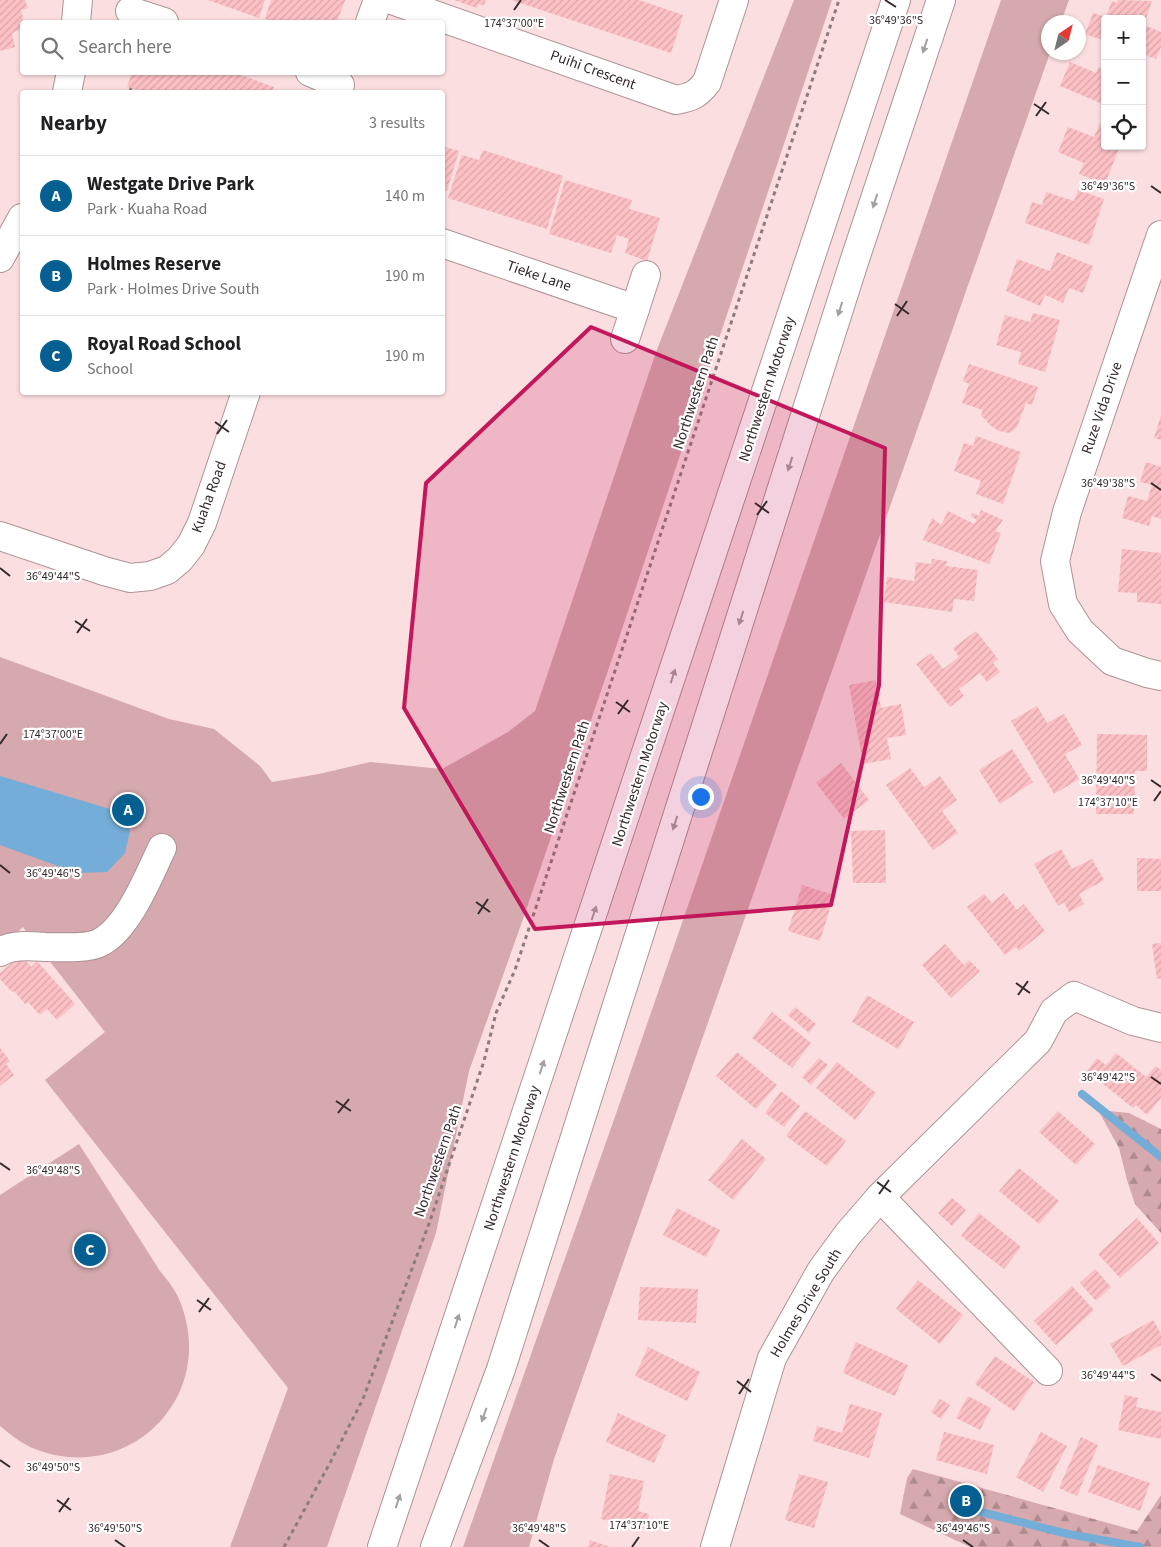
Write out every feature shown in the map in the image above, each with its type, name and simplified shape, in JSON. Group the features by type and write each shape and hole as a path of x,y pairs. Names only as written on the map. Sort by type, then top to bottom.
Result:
{"main road":[{"path":"76,20 78,0"},
{"path":"371,20 378,0"},
{"name":"Puihi Crescent","path":"392,0 676,100 698,93 707,82 734,0"},
{"name":"Northwestern Motorway","path":"382,1547 896,0"},
{"path":"435,1547 501,1369 854,262 941,0"},
{"path":"130,11 158,20"},
{"path":"67,90 70,75"},
{"path":"318,75 341,83"},
{"path":"0,258 20,222"},
{"name":"Ruze Vida Drive","path":"1161,235 1067,512 1055,561 1063,604 1080,631 1112,661 1146,673 1161,676"},
{"name":"Tieke Lane","path":"445,244 636,309"},
{"path":"625,339 646,275"},
{"name":"Kuaha Road","path":"0,536 130,578 150,576 167,570 180,559 191,545 202,523 245,395"},
{"path":"0,952 5,949 23,946 73,947 98,944 114,932 128,914 162,848"},
{"name":"Holmes Drive South","path":"715,1547 772,1358 821,1271 848,1234 880,1197 1038,1041 1054,1011 1074,996 1133,1021 1161,1028"},
{"path":"880,1197 1048,1371"}],"path":[{"name":"Northwestern Path","path":"284,1547 363,1399 430,1220 484,1061 496,1013 515,970 839,0"}],"highlighted area":[{"path":"591,327 885,448 879,685 831,905 535,929 404,708 426,483"}],"green space":[{"path":"794,0 832,0 614,653 469,1071 436,1233 327,1547 230,1547 288,1388 45,1080 105,1032 23,927 0,948 0,657 169,719 214,729 260,766 272,782 319,774 370,762 442,769 508,732 535,711 656,352"},
{"path":"1001,0 1069,0 1064,15 1041,15 1041,60 1048,60 554,1459 529,1547 463,1547 617,1111"},
{"path":"1098,1110 1129,1113 1161,1129 1161,1233 1135,1204 1119,1148"},
{"path":"79,1144 160,1271 176,1292 182,1307 189,1341 186,1373 174,1402 155,1426 131,1444 101,1455 69,1457 30,1447 0,1426 0,1195"},
{"path":"913,1469 1137,1531 1161,1495 1161,1547 970,1547 900,1514 907,1478"}],"water":[{"path":"0,776 123,813 130,831 125,853 107,872 77,873 0,845"}],"building":[{"path":"0,0 25,0 28,8 21,10 24,20 20,20 20,30 12,33 15,47 0,51"},
{"path":"208,0 265,0 259,18"},
{"path":"271,0 345,0 338,20 265,19"},
{"path":"454,0 486,0 484,5 478,4 477,8"},
{"path":"511,0 639,0 683,15 671,53"},
{"path":"1118,0 1152,1 1146,19 1146,15 1107,15 1112,1 1117,3"},
{"path":"1093,13 1101,15 1101,40 1086,34"},
{"path":"1146,26 1161,32 1161,47 1156,59 1146,55"},
{"path":"1070,62 1096,73 1098,67 1101,68 1101,103 1060,86"},
{"path":"131,75 240,75 274,87 273,90 137,90 127,87"},
{"path":"1101,123 1101,150 1118,150 1105,184 1079,174 1084,163 1058,152 1068,127 1094,137"},
{"path":"445,147 459,151 447,191 445,191"},
{"path":"483,150 563,176 547,229 448,198 462,155 479,160"},
{"path":"565,180 632,200 629,209 660,218 647,261 625,253 629,239 617,235 611,253 549,234"},
{"path":"1078,190 1104,199 1089,245 1025,223 1032,202 1042,205 1046,192 1074,201"},
{"path":"1057,252 1093,266 1083,293 1069,288 1063,303 1045,295 1040,306 1006,291 1017,259 1050,271"},
{"path":"1033,313 1060,320 1045,372 1018,364 1021,352 996,345 1005,315 1030,322"},
{"path":"969,364 1038,387 1032,405 1026,403 1017,427 1010,433 999,431 990,425 981,415 983,410 962,403 969,384 963,381"},
{"path":"1161,415 1161,440 1154,438"},
{"path":"976,436 1021,452 1003,504 976,494 981,481 954,471 964,443 973,446"},
{"path":"1146,462 1161,467 1161,519 1152,516 1149,526 1122,518 1128,496 1147,501 1152,485 1140,482"},
{"path":"981,510 1003,520 995,531 1001,533 989,564 923,540 932,518 941,525 948,511 974,524 977,520 971,516 972,513 979,516"},
{"path":"1122,549 1161,553 1161,604 1137,602 1137,593 1118,592"},
{"path":"932,559 947,561 946,566 978,570 974,601 954,599 952,612 884,602 887,577 914,581 916,562 931,564"},
{"path":"976,631 998,659 993,663 1000,672 987,682 980,673 959,689 964,696 950,707 916,664 931,653 943,669 959,657 953,648"},
{"path":"876,680 881,708 901,704 906,735 887,738 891,759 863,764 849,685"},
{"path":"1037,706 1047,723 1064,714 1082,745 1065,754 1079,779 1054,794 1011,721"},
{"path":"1097,734 1147,735 1147,771 1135,771 1134,814 1096,814"},
{"path":"1012,749 1033,782 1000,804 979,770"},
{"path":"841,763 869,800 844,819 816,783"},
{"path":"910,768 924,787 940,776 957,800 942,811 958,833 933,850 886,785"},
{"path":"885,830 886,883 853,883 851,831"},
{"path":"1061,849 1072,869 1092,859 1104,880 1079,894 1084,904 1069,912 1064,902 1058,906 1034,864"},
{"path":"1137,858 1161,859 1161,891 1137,891"},
{"path":"802,885 834,895 820,941 788,931"},
{"path":"1004,893 1017,910 1024,904 1045,931 1019,951 1016,947 1005,955 967,907 984,894 992,903"},
{"path":"1161,943 1161,978 1157,979 1152,944"},
{"path":"945,944 964,965 969,960 980,971 951,998 922,965"},
{"path":"21,955 31,967 37,961 75,1004 57,1020 47,1009 40,1015 28,1002 25,1004 0,979 0,973"},
{"path":"867,995 914,1022 898,1049 852,1022"},
{"path":"795,1007 816,1024 809,1033 788,1015"},
{"path":"772,1012 811,1043 792,1068 752,1038"},
{"path":"0,1048 10,1061 6,1064 14,1075 0,1086"},
{"path":"737,1052 777,1085 756,1109 716,1076"},
{"path":"1116,1053 1146,1077 1156,1066 1161,1070 1161,1098 1147,1115 1136,1105 1133,1108 1087,1071 1097,1058 1106,1065"},
{"path":"819,1058 828,1065 811,1085 802,1077"},
{"path":"837,1062 876,1093 855,1120 816,1088"},
{"path":"781,1091 800,1106 784,1127 765,1113"},
{"path":"805,1111 846,1141 827,1166 786,1136"},
{"path":"1058,1111 1095,1144 1076,1165 1039,1132"},
{"path":"742,1139 766,1159 733,1200 708,1180"},
{"path":"1019,1168 1059,1201 1039,1224 999,1191"},
{"path":"952,1198 966,1210 952,1226 938,1213"},
{"path":"677,1208 720,1230 706,1257 663,1235"},
{"path":"979,1213 1021,1247 1004,1269 961,1236"},
{"path":"1137,1218 1159,1243 1120,1278 1098,1254"},
{"path":"1095,1269 1111,1287 1096,1301 1080,1283"},
{"path":"918,1280 963,1315 940,1344 896,1309"},
{"path":"1072,1286 1094,1310 1056,1345 1034,1321"},
{"path":"640,1287 698,1289 696,1323 638,1320"},
{"path":"1153,1320 1161,1334 1161,1345 1123,1366 1110,1344"},
{"path":"856,1342 908,1365 895,1396 843,1373"},
{"path":"648,1347 700,1372 687,1401 635,1376"},
{"path":"995,1356 1034,1382 1014,1411 975,1384"},
{"path":"1125,1395 1138,1398 1136,1407 1161,1412 1161,1439 1118,1430"},
{"path":"968,1396 991,1408 980,1430 956,1418"},
{"path":"940,1399 950,1405 941,1419 931,1412"},
{"path":"850,1404 882,1413 869,1458 813,1441 817,1426 842,1433"},
{"path":"618,1413 666,1435 654,1463 606,1442"},
{"path":"944,1432 994,1445 987,1474 936,1460"},
{"path":"1041,1432 1067,1446 1043,1492 1016,1477"},
{"path":"1081,1437 1098,1445 1077,1496 1059,1488"},
{"path":"1098,1465 1150,1483 1140,1511 1088,1492"},
{"path":"610,1474 644,1481 638,1511 649,1514 646,1529 601,1519"},
{"path":"799,1474 828,1482 814,1528 785,1520"},
{"path":"590,1540 610,1547 588,1547"}],"waterway":[{"path":"1082,1094 1161,1157"},
{"path":"965,1508 1068,1534 1140,1547"}],"place":[{"name":"Westgate Drive Park","path":"128,810"},
{"name":"Royal Road School","path":"90,1250"},
{"name":"Holmes Reserve","path":"966,1501"}]}
